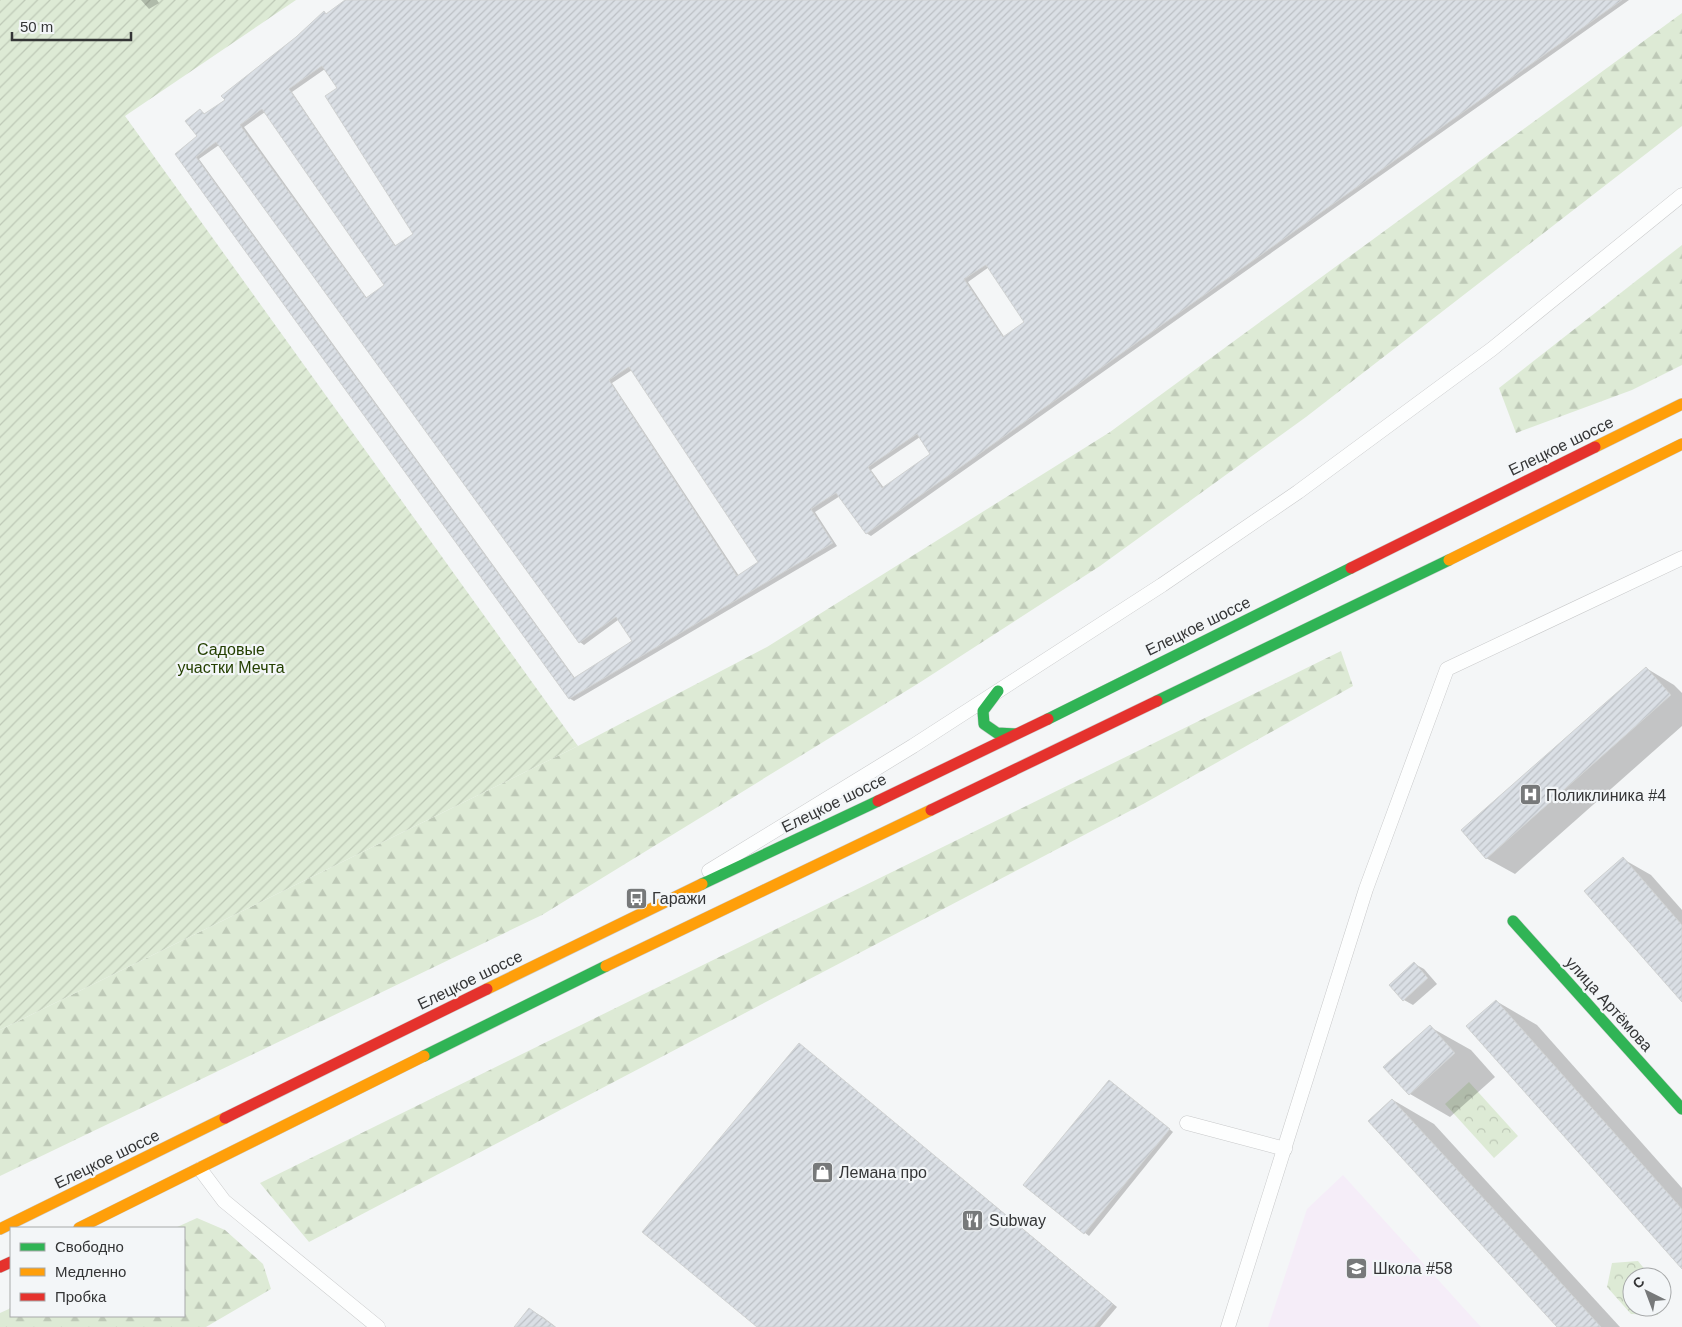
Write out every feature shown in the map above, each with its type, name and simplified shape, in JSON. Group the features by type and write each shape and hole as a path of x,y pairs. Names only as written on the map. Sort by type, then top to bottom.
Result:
{"main road":[{"name":"Елецкое шоссе","path":"0,1229 630,919 1017,734 1682,404"},
{"path":"81,1227 646,946 1341,613 1682,444"},
{"path":"998,691 986,704 982,712 983,721 989,730 996,735 1017,734"},
{"name":"улица Артёмова","path":"1513,921 1682,1109"}],"street":[{"path":"630,919 912,746 1162,585 1298,492 1492,349 1682,195"},
{"path":"1228,1327 1366,889 1447,669 1682,558"},
{"path":"1187,1123 1284,1149"},
{"path":"200,1168 213,1189 224,1201 378,1327"}],"shaded area":[{"name":"Школа #58","path":"1343,1175 1481,1327 1268,1327 1307,1209"}],"green space":[{"name":"Садовые участки Мечта","path":"0,0 296,0 125,116 578,746 0,1030"},
{"path":"1682,13 1682,126 1306,417 1100,566 919,683 542,915 0,1176 0,1030 578,746 767,647 1110,432"},
{"path":"1682,245 1682,365 1632,390 1516,433 1499,388"},
{"path":"1341,651 1353,686 1145,803 309,1242 260,1183"},
{"path":"1469,1082 1518,1136 1494,1158 1445,1104"},
{"path":"197,1218 225,1230 263,1264 271,1289 206,1327 0,1327 0,1313 10,1308 10,1317 185,1317 185,1227 177,1227"},
{"path":"1638,1261 1643,1267 1622,1267 1622,1304 1607,1287 1612,1263"}],"building":[{"path":"345,0 1622,0 866,534 836,493 811,509 833,543 569,699 175,154 197,136 185,121 200,109 204,114 225,100 221,96 296,37 324,11 326,14","holes":["322,66 337,88 325,96 413,234 395,246 289,89","262,109 384,285 366,298 240,125","216,142 579,643 616,617 632,641 574,678 196,157","986,265 1024,322 1003,337 964,279","629,367 758,562 737,576 609,380","917,434 930,454 882,488 868,467"]},
{"name":"Поликлиника #4","path":"1646,667 1671,695 1486,859 1461,830"},
{"path":"1623,857 1682,925 1682,1002 1584,891"},
{"path":"1414,962 1428,978 1403,1001 1389,985"},
{"path":"1496,1000 1682,1209 1682,1269 1466,1026"},
{"path":"1430,1025 1455,1053 1409,1095 1383,1067"},
{"name":"Лемана про","path":"799,1043 1113,1304 1094,1327 757,1327 642,1232"},
{"path":"1109,1080 1170,1129 1084,1234 1023,1185"},
{"path":"1392,1099 1601,1327 1557,1327 1368,1121"},
{"path":"529,1308 555,1327 514,1327"}],"traffic: fast":[{"path":"1157,701 1449,560"},
{"path":"1048,719 1351,568"},
{"path":"998,691 983,711 984,724 997,733 1016,734"},
{"path":"702,884 878,801"},
{"path":"1513,921 1682,1109"},
{"path":"424,1056 606,966"}],"traffic: slow":[{"path":"1595,447 1682,404"},
{"path":"1449,560 1682,444"},
{"path":"606,966 931,810"},
{"path":"487,989 702,884"},
{"path":"81,1227 424,1056"},
{"path":"0,1229 225,1118"}],"traffic: jam":[{"path":"1351,568 1595,447"},
{"path":"931,810 1157,701"},
{"path":"878,801 1048,719"},
{"path":"225,1118 487,989"},
{"path":"0,1267 10,1262"}],"place":[{"name":"Поликлиника #4","path":"1530,795"},
{"name":"Гаражи","path":"636,898"},
{"name":"Лемана про","path":"823,1172"},
{"name":"Subway","path":"973,1220"},
{"name":"Школа #58","path":"1357,1268"}]}
